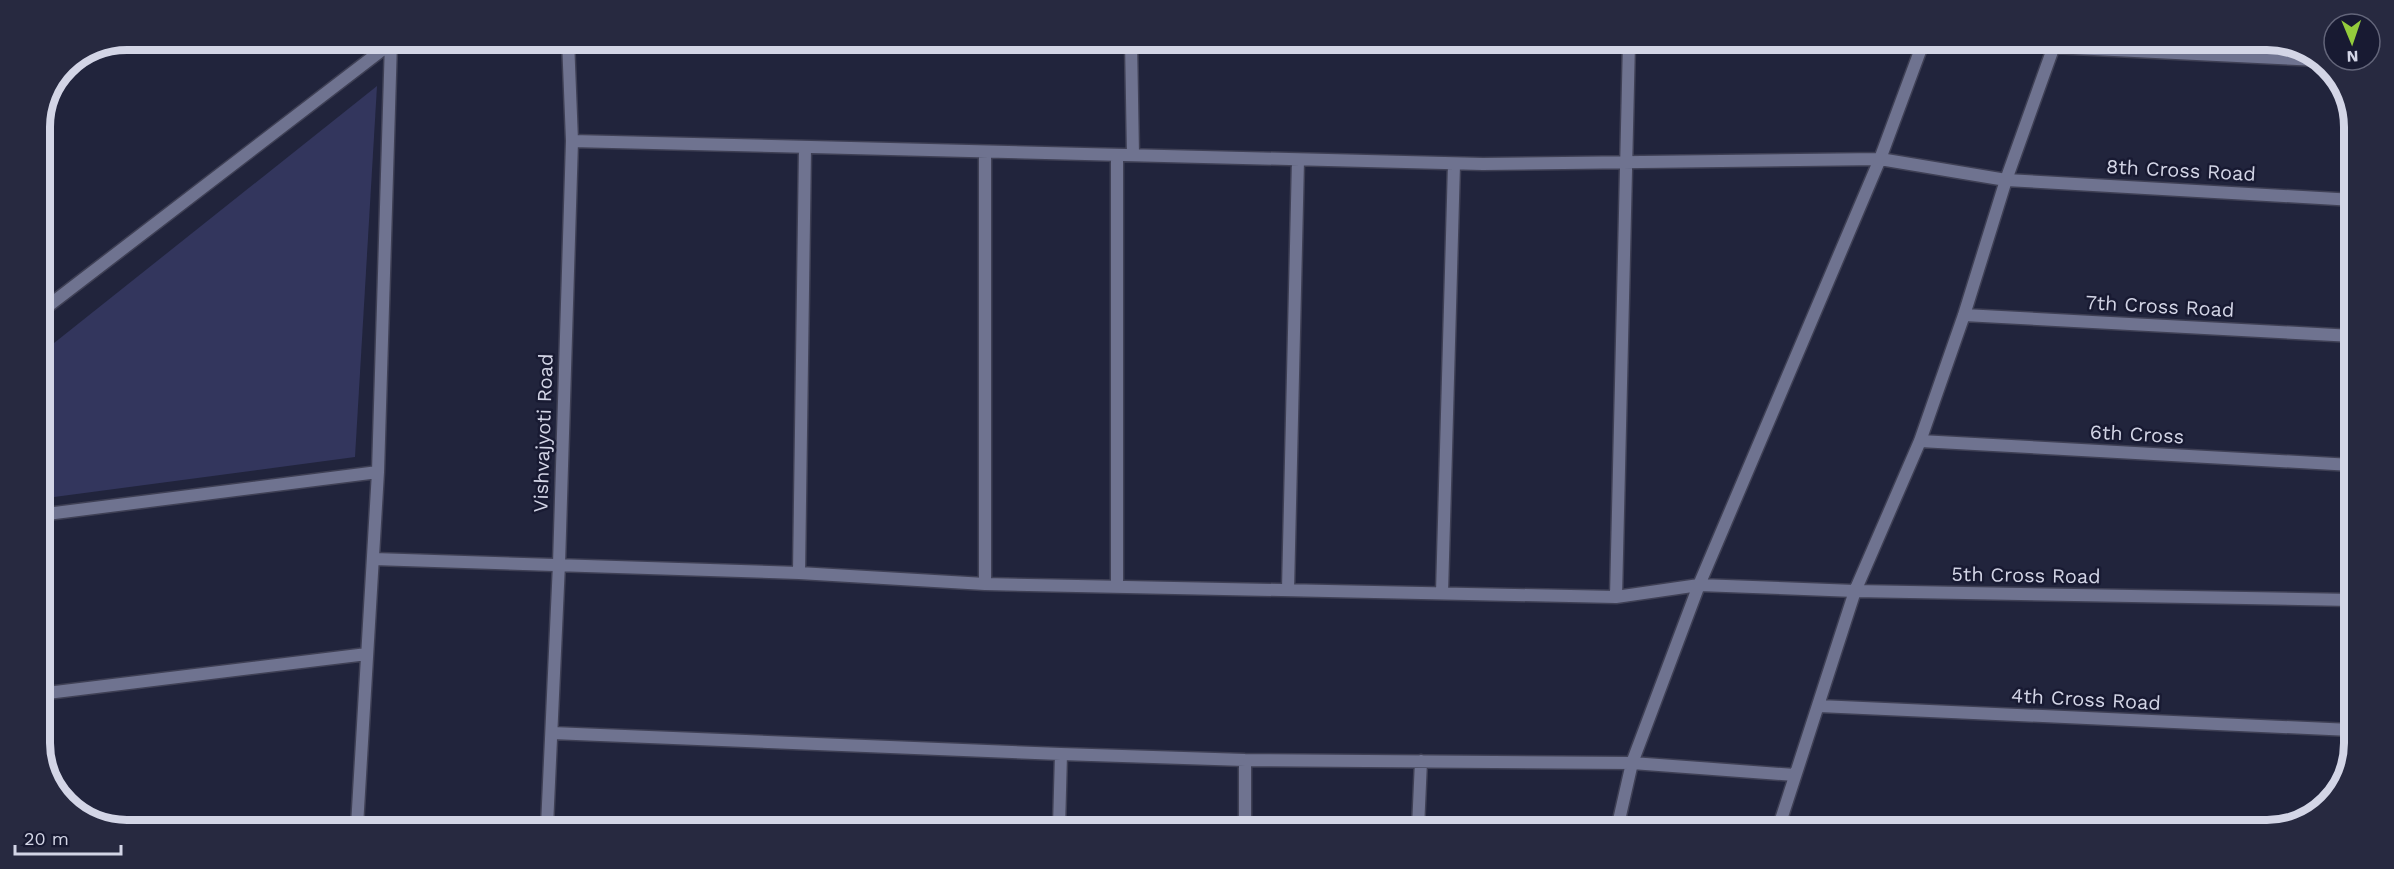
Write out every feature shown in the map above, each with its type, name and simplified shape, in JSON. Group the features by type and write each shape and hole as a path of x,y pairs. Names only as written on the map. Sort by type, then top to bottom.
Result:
{"street":[{"path":"50,305 381,50"},
{"path":"357,820 378,472 393,50"},
{"name":"Vishvajyoti Road","path":"547,820 559,564 572,141 568,50"},
{"path":"1131,50 1133,155"},
{"path":"1616,597 1629,50"},
{"path":"1619,820 1632,763 1699,585 1881,159 1920,50"},
{"path":"1781,820 1855,591 1920,441 1964,315 2006,180 2052,50"},
{"path":"2142,50 2306,59"},
{"name":"8th Cross Road","path":"572,141 1454,164 1627,164 1881,159 2006,180 2344,199"},
{"path":"799,573 805,148"},
{"path":"985,152 985,584"},
{"path":"1117,155 1117,586"},
{"path":"1288,590 1298,160"},
{"path":"1442,593 1454,164"},
{"name":"7th Cross Road","path":"1964,315 2344,336"},
{"name":"6th Cross","path":"1920,441 2344,465"},
{"path":"50,515 378,472"},
{"name":"5th Cross Road","path":"374,559 799,573 985,584 1616,597 1699,585 1855,591 2344,600"},
{"path":"50,693 367,654"},
{"name":"4th Cross Road","path":"1819,706 2344,730"},
{"path":"552,733 1245,760 1632,763 1795,775"},
{"path":"1059,820 1061,754"},
{"path":"1245,760 1245,820"},
{"path":"1418,820 1421,761"}],"shaded area":[{"path":"377,86 355,457 50,498 50,346"}]}
